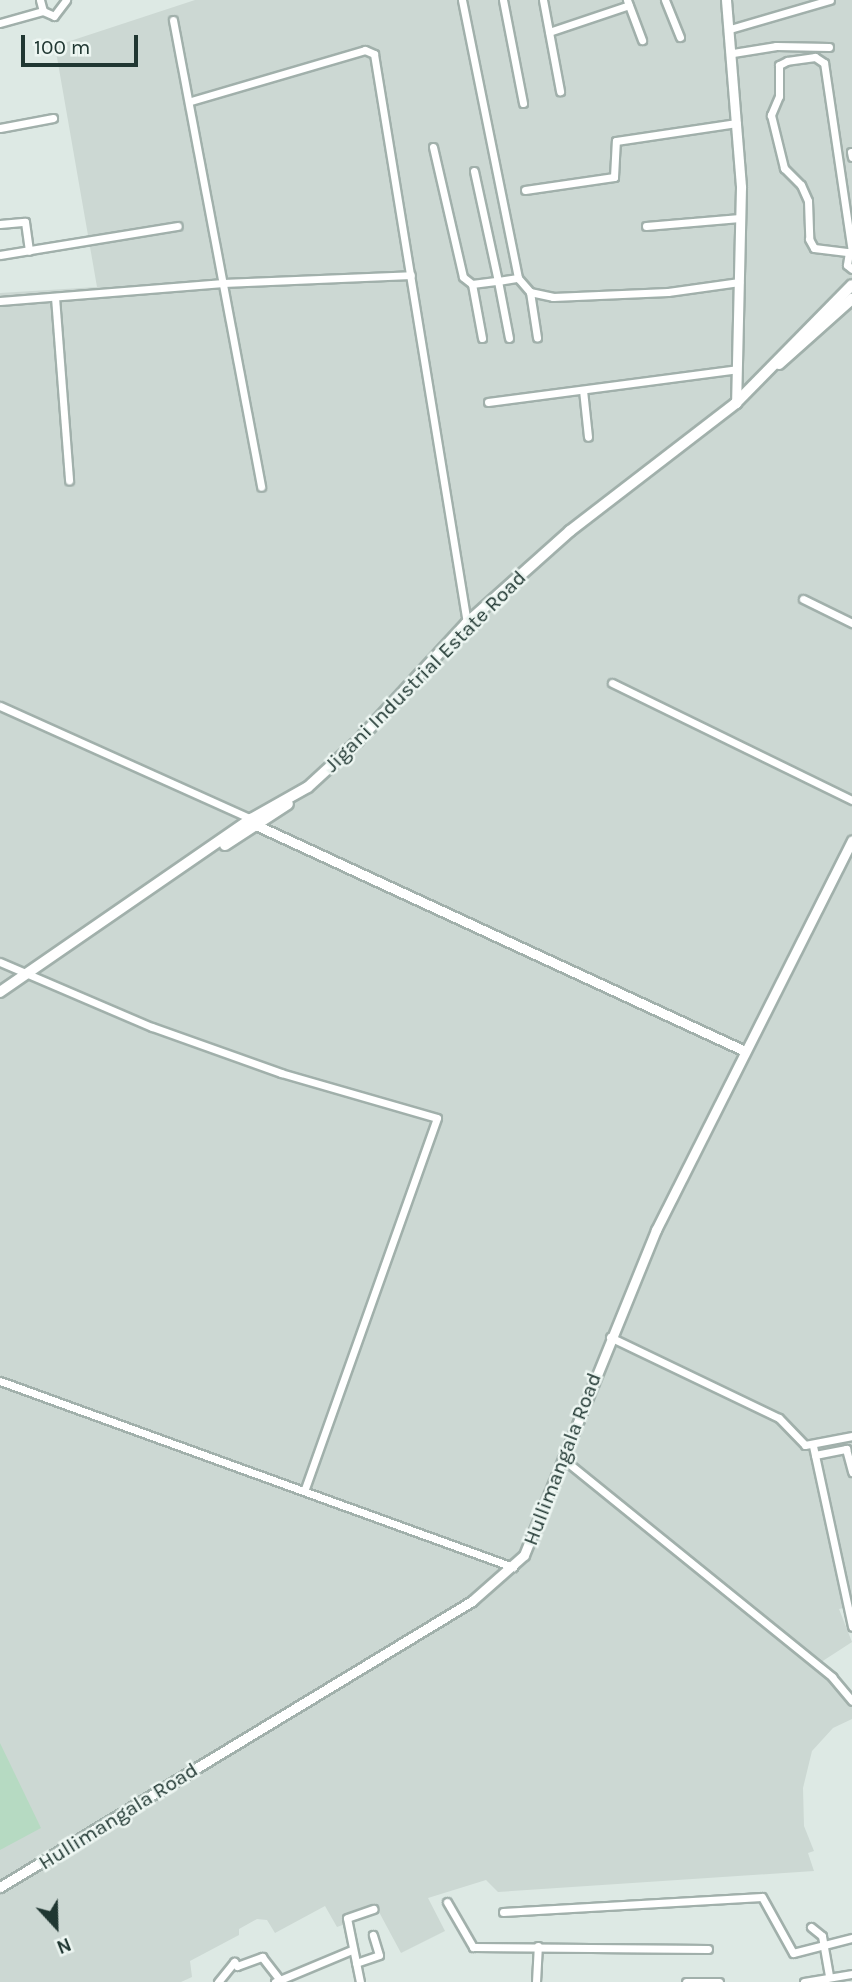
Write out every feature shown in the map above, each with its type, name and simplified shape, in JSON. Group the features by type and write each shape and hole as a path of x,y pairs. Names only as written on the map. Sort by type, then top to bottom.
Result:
{"main road":[{"name":"Jigani Industrial Estate Road","path":"27,974 308,787 358,741 467,623 570,531 736,403 779,364 780,357 852,285"},
{"path":"779,364 797,352 852,299"},
{"path":"0,992 27,974"}],"street":[{"path":"40,0 43,11"},
{"path":"0,23 43,11 54,16 66,0"},
{"path":"462,0 518,278 530,292 537,337"},
{"path":"503,0 523,103"},
{"path":"543,0 560,91"},
{"path":"665,0 680,37"},
{"path":"726,0 733,53 740,218 736,403"},
{"path":"730,29 830,0"},
{"path":"549,32 628,2 642,40"},
{"path":"173,20 191,101 261,487"},
{"path":"733,53 776,46 829,47"},
{"path":"191,101 370,50 411,275 467,623"},
{"path":"851,252 814,248 809,239 808,201 802,185 784,168 771,115 779,96 779,65 787,61 815,57 824,64 851,252 847,265 852,269"},
{"path":"0,128 53,118"},
{"path":"525,190 614,177 616,141 737,123"},
{"path":"433,147 463,277 472,284 482,338"},
{"path":"474,171 509,338"},
{"path":"646,226 740,218"},
{"path":"0,224 24,222 29,251"},
{"path":"0,255 178,226"},
{"path":"0,301 223,283 411,275"},
{"path":"472,284 518,278"},
{"path":"530,292 552,296 668,292 739,282"},
{"path":"55,297 69,480"},
{"path":"488,402 737,369"},
{"path":"583,390 588,437"},
{"path":"803,599 852,623"},
{"path":"612,683 852,800"},
{"path":"0,706 745,1051"},
{"name":"Hullimangala Road","path":"0,1887 472,1601 524,1555 610,1337 656,1230 852,840"},
{"path":"0,961 152,1027 281,1073 437,1118 305,1489"},
{"path":"610,1337 779,1418 801,1442 813,1446 852,1436"},
{"path":"0,1381 305,1489 513,1567"},
{"path":"813,1446 852,1627"},
{"path":"814,1455 846,1449 852,1472"},
{"path":"562,1458 832,1677 852,1701"},
{"path":"503,1912 762,1897 793,1952 825,1948 852,1938"},
{"path":"447,1902 473,1947 708,1949"},
{"path":"360,1982 347,1918 373,1909"},
{"path":"811,1927 820,1932 829,1975"},
{"path":"356,1963 379,1955 373,1935"},
{"path":"536,1982 538,1947"},
{"path":"218,1982 234,1962 237,1966 262,1957 277,1981 291,1979 352,1950"},
{"path":"804,1982 829,1975 852,1974"},
{"path":"686,1982 719,1982"}],"shaded area":[{"path":"195,0 852,0 852,1606 839,1609 852,1642 815,1666 852,1698 852,1719 833,1728 812,1751 803,1788 804,1826 814,1851 808,1853 814,1871 498,1892 486,1880 428,1898 445,1931 401,1953 379,1912 337,1927 325,1906 275,1933 267,1920 257,1919 239,1929 239,1935 190,1961 192,1977 181,1982 0,1982 0,293 97,287 55,46"}],"green space":[{"path":"0,1743 41,1828 0,1850"}]}
